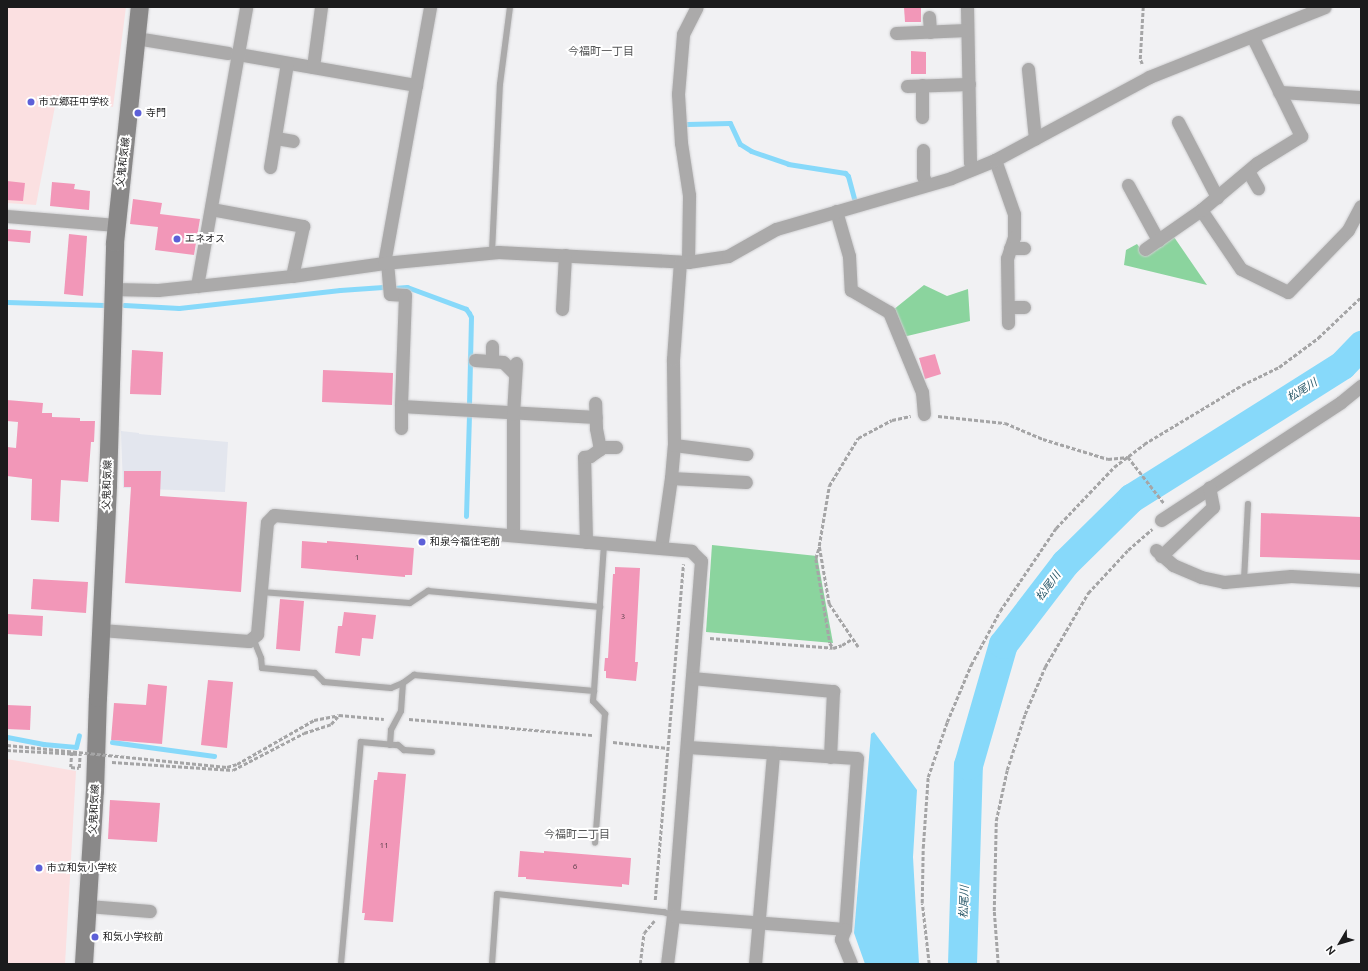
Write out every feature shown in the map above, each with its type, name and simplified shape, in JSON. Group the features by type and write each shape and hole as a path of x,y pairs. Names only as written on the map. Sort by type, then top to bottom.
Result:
{"main road":[{"name":"父鬼和気線","path":"84,964 88,906 87,756 101,630 108,485 116,226 140,7"}],"street":[{"path":"197,286 211,209 233,54 246,7"},
{"path":"313,67 321,7"},
{"path":"401,428 405,295 390,294 386,262 430,7"},
{"path":"661,548 674,445 673,359 684,262 689,195 681,143 678,94 683,34 697,7"},
{"path":"967,7 970,162 973,168"},
{"path":"113,289 158,290 292,276 386,262 492,252 684,262 728,256 776,229 926,184 951,178 995,160 1149,77 1325,7"},
{"path":"929,17 930,32"},
{"path":"896,33 967,30"},
{"path":"1145,248 1201,210 1248,171 1301,136 1252,36"},
{"path":"136,38 416,85"},
{"path":"270,167 288,63"},
{"path":"1028,69 1035,139"},
{"path":"907,86 969,84"},
{"path":"922,85 922,117"},
{"path":"1279,92 1361,97"},
{"path":"1178,122 1217,197"},
{"path":"276,138 293,141"},
{"path":"923,150 923,176 926,184"},
{"path":"995,160 1014,214 1014,237 1007,258 1008,323"},
{"path":"1248,171 1258,188"},
{"path":"1128,185 1158,240"},
{"path":"1201,210 1241,270 1288,292 1348,230 1361,206"},
{"path":"211,209 303,226 292,276"},
{"path":"836,211 849,256 851,290 888,312 922,392 924,414"},
{"path":"7,216 116,226"},
{"path":"1010,248 1024,248"},
{"path":"562,310 565,255"},
{"path":"1008,307 1024,307"},
{"path":"492,346 492,361"},
{"path":"475,360 502,362 516,368 513,414 513,534"},
{"path":"1166,517 1341,402 1361,386"},
{"path":"586,542 584,457 590,456 600,449 595,403"},
{"path":"402,406 596,418"},
{"path":"674,445 746,454"},
{"path":"600,447 616,447"},
{"path":"671,478 746,482"},
{"path":"1209,488 1213,507 1159,553 1173,565 1201,577 1224,582 1291,576 1361,580"},
{"path":"101,630 249,641 257,634 267,522 274,515 513,534 691,551 701,561 673,916 667,964"},
{"path":"692,678 833,692 830,757"},
{"path":"687,747 857,758 844,929 841,939 851,964"},
{"path":"755,964 773,753"},
{"path":"88,906 150,910"},
{"path":"673,916 844,929"}],"lane":[{"path":"492,252 500,84 510,7"},
{"path":"1244,580 1248,504"},
{"path":"595,843 605,714 593,701 604,543"},
{"path":"261,592 410,603 428,591 600,608"},
{"path":"253,638 262,658 262,668 315,673 324,682 391,688 414,675 594,692"},
{"path":"390,745 391,730 401,711 403,682"},
{"path":"341,964 361,742 398,745 404,750 432,752"},
{"path":"492,964 497,894 654,911 673,916"}],"path":[{"path":"1143,7 1140,59 1149,77"},
{"path":"928,964 922,903 923,848 928,777 947,722 971,665 1000,611 1056,528 1114,467 1144,444 1242,384 1279,367 1318,338 1361,297"},
{"path":"833,648 830,643 816,559 829,486 858,438 892,420 924,414 1006,423 1044,439 1108,459 1128,457"},
{"path":"998,964 994,911 996,821 1007,770 1025,714 1045,667 1088,593 1128,550 1166,517 1128,457"},
{"path":"819,546 829,604 858,647"},
{"path":"640,964 644,933 654,921 684,562 676,561"},
{"path":"707,638 833,648 842,645 852,638"},
{"path":"7,745 227,767 237,764 314,720 340,715 595,735 603,741 668,748"},
{"path":"7,750 233,770 304,733 331,724 340,715"},
{"path":"72,752 71,767 79,768 87,756"}],"shaded area":[{"name":"市立郷荘中学校","path":"7,7 126,7 113,107 57,96 36,205 7,203"},
{"path":"121,431 228,442 225,492 123,488"},
{"name":"市立和気小学校","path":"7,759 76,771 65,964 7,964"}],"green space":[{"path":"1174,237 1207,285 1124,265 1126,250 1137,244 1146,256"},
{"path":"924,285 947,296 968,289 970,321 903,337 893,310"},
{"path":"712,545 817,556 833,643 706,632"}],"water":[{"path":"874,732 917,790 913,857 919,964 865,964 854,933 871,734"}],"building":[{"path":"904,7 921,7 921,22 905,22"},
{"path":"911,51 926,52 926,74 911,74"},
{"path":"7,181 25,183 23,201 7,200"},
{"path":"52,182 75,184 74,189 90,191 89,210 50,206"},
{"name":"エネオス","path":"133,199 162,203 160,214 200,219 194,255 155,250 158,227 130,224"},
{"path":"7,229 31,231 30,243 7,241"},
{"path":"69,234 87,236 83,296 64,294"},
{"path":"132,350 163,352 161,395 130,394"},
{"path":"935,354 941,374 925,379 919,358"},
{"path":"323,370 393,373 392,405 322,402"},
{"path":"7,400 43,403 42,413 52,413 52,417 80,418 80,421 95,421 94,442 91,442 88,482 61,480 59,522 31,520 32,479 7,476 7,447 16,448 18,422 7,421"},
{"path":"124,471 161,471 160,496 247,502 241,592 125,583 131,487 124,487"},
{"path":"1261,513 1361,517 1361,560 1260,557"},
{"path":"302,541 327,543 327,541 414,548 412,575 405,575 405,577 301,568"},
{"path":"615,567 640,568 635,662 638,662 636,681 606,678 606,671 604,671 605,658 608,658 613,574 615,574"},
{"path":"33,579 88,582 86,613 31,609"},
{"path":"280,599 304,601 300,651 276,649"},
{"path":"344,612 376,615 373,639 362,638 360,656 335,653 338,626 342,626"},
{"path":"7,614 43,616 42,636 7,634"},
{"path":"208,680 233,682 227,748 201,745"},
{"path":"148,684 167,686 162,744 111,740 114,703 146,705"},
{"path":"7,705 31,706 30,730 7,729"},
{"path":"378,772 406,774 393,922 364,920 365,913 362,913 374,780 377,780"},
{"path":"110,800 160,803 157,842 108,839"},
{"path":"520,851 544,853 544,851 631,858 629,885 622,884 622,887 526,879 526,877 518,877"}],"waterway":[{"path":"687,124 730,123 740,144 751,151 788,164 845,173 848,176 854,198"},
{"path":"124,305 179,308 340,290 383,287"},
{"path":"394,288 407,287 466,309 469,313 471,317 469,405"},
{"path":"7,302 104,305"},
{"name":"松尾川","path":"962,964 968,765 1003,644 1065,563 1131,498 1342,365 1361,345"},
{"path":"466,516 469,415"},
{"path":"7,737 43,744 76,747 79,735"},
{"path":"112,742 214,756"}],"place":[{"name":"市立郷荘中学校","path":"31,102"},
{"name":"寺門","path":"138,113"},
{"name":"エネオス","path":"177,239"},
{"name":"和泉今福住宅前","path":"422,542"},
{"name":"市立和気小学校","path":"39,868"},
{"name":"和気小学校前","path":"95,937"}],"district":[{"name":"今福町一丁目","path":"601,51"},
{"name":"今福町二丁目","path":"577,834"}]}
